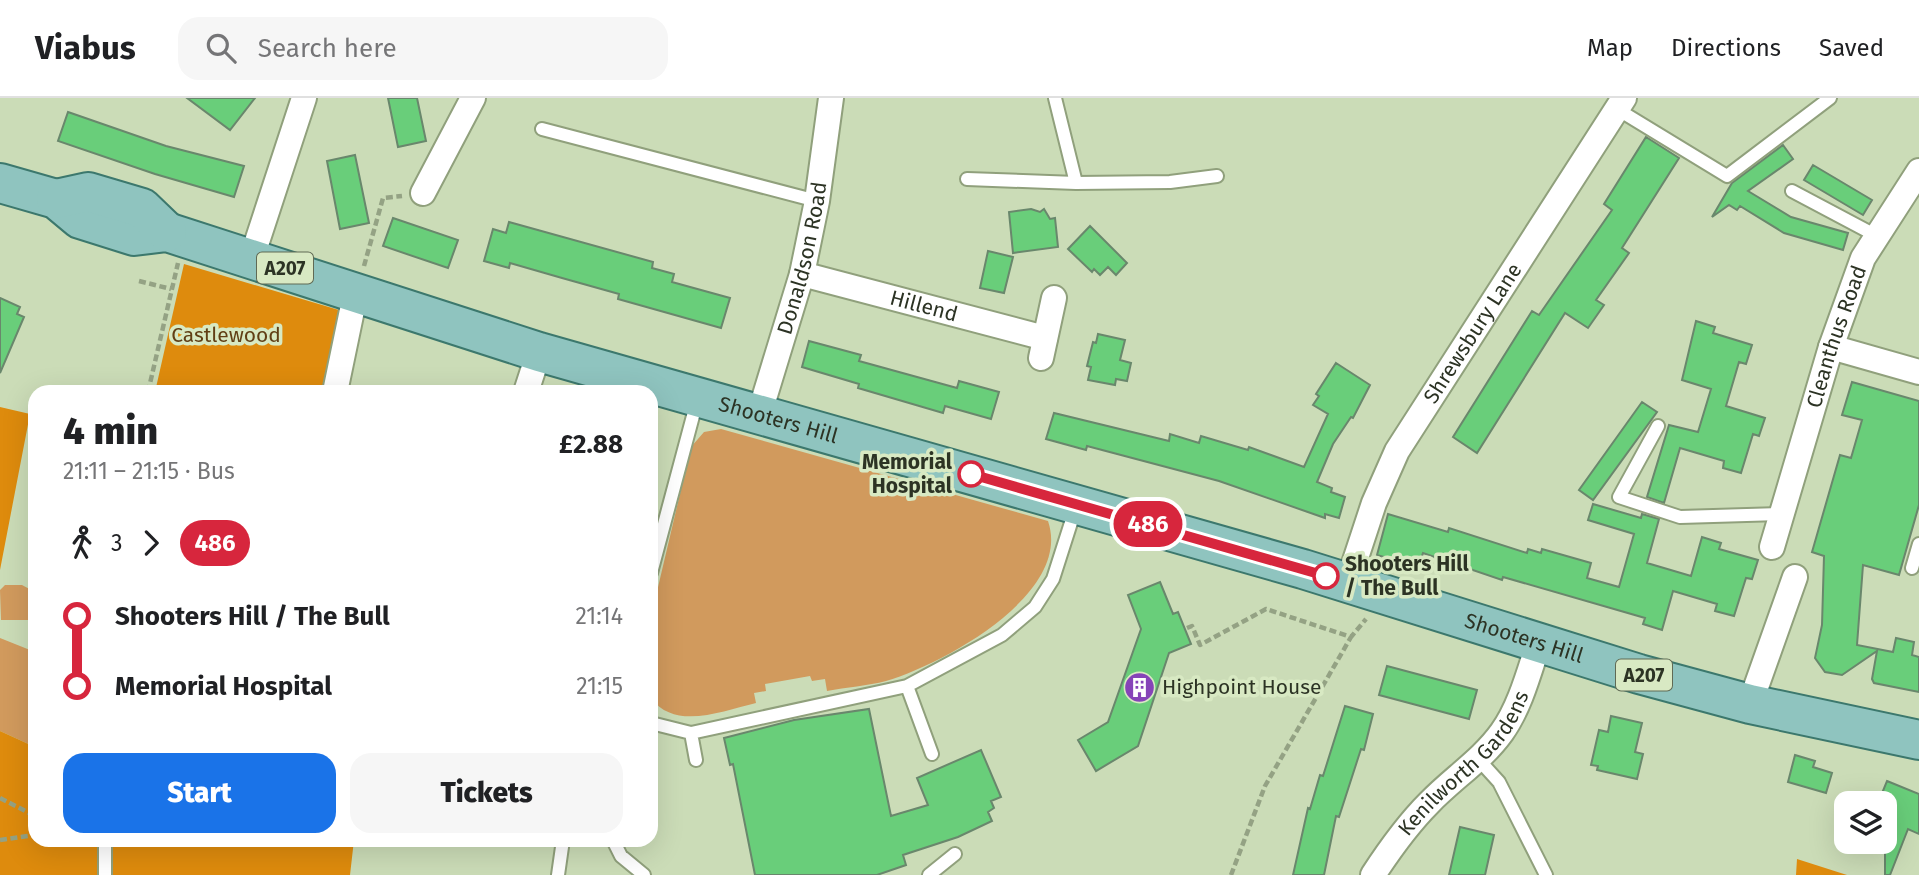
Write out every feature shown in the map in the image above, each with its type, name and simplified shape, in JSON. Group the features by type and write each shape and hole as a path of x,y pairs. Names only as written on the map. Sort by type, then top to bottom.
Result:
{"main road":[{"name":"Shooters Hill","path":"0,183 56,199 80,219 134,236 173,246 252,257 360,279 539,352 652,385"},
{"name":"Shooters Hill","path":"658,387 1077,504 1358,597 1539,642 1750,704 1919,740"}],"street":[{"path":"252,257 304,98"},
{"path":"423,192 473,98"},
{"name":"Donaldson Road","path":"759,415 802,274 817,201 831,98"},
{"name":"Shrewsbury Lane","path":"1358,597 1374,503 1397,451 1621,103"},
{"name":"Cleanthus Road","path":"1772,547 1831,347 1863,258 1875,235 1919,171"},
{"name":"Hillend","path":"802,274 1043,348 1054,298"},
{"path":"337,385 360,279"},
{"path":"1831,347 1919,372"},
{"path":"529,385 539,352"},
{"path":"1750,704 1795,577"},
{"name":"Kenilworth Gardens","path":"1373,875 1430,801 1479,760 1504,730 1539,642"}],"lane":[{"path":"1055,98 1076,183"},
{"path":"1621,103 1727,176 1830,98"},
{"path":"542,129 817,201"},
{"path":"967,179 1136,184 1217,176"},
{"path":"1791,191 1875,235"},
{"path":"658,546 697,398"},
{"path":"1658,426 1619,497 1681,517 1782,514"},
{"path":"658,725 691,733 907,686 1002,635 1035,607 1058,568 1077,504"},
{"path":"1912,568 1919,544"},
{"path":"907,686 932,754"},
{"path":"691,733 696,760"},
{"path":"1479,760 1499,782 1546,875"},
{"path":"105,875 106,847"},
{"path":"558,875 562,847"},
{"path":"616,847 621,856 643,875"},
{"path":"929,875 955,855"}],"path":[{"path":"360,279 383,198 423,192"},
{"path":"150,385 171,289 173,246"},
{"path":"139,281 171,289"},
{"path":"1231,875 1265,786 1351,637 1366,619 1358,597"},
{"path":"1187,628 1192,626 1200,645 1266,609 1351,637"},
{"path":"0,799 28,813"},
{"path":"0,840 28,836"}],"shaded area":[{"path":"721,429 1048,521 1051,548 1041,574 1023,599 998,622 969,642 910,672 879,683 827,691 825,679 812,681 810,676 765,684 766,691 754,693 756,703 700,716 673,714 658,705 658,587 691,447 704,432"},
{"path":"5,585 22,585 28,588 28,620 1,620 0,590"},
{"path":"0,638 28,649 28,744 0,731"}],"green space":[{"name":"Castlewood","path":"184,264 359,316 344,385 157,385"},
{"path":"0,407 28,414 28,424 0,570"},
{"path":"0,731 28,744 28,847 353,847 350,875 0,875"},
{"path":"1797,859 1847,875 1796,875"}],"building":[{"path":"187,98 255,98 230,130"},
{"path":"388,98 417,98 426,141 398,147"},
{"path":"68,112 166,146 244,166 234,197 58,141"},
{"path":"1646,137 1679,158 1622,248 1629,253 1596,300 1604,305 1588,328 1565,313 1477,453 1453,437 1532,311 1539,315 1612,210 1604,204"},
{"path":"1783,145 1793,159 1748,191 1791,217 1848,233 1843,250 1784,233 1740,206 1737,210 1729,205 1712,217 1732,183"},
{"path":"355,155 369,223 340,229 327,161"},
{"path":"1813,165 1872,200 1863,215 1804,180"},
{"path":"1031,209 1040,212 1044,209 1050,219 1055,218 1058,247 1013,253 1009,212"},
{"path":"393,218 458,240 448,268 383,246"},
{"path":"509,222 653,262 652,268 674,274 672,282 730,298 721,328 618,299 619,294 510,263 509,268 484,261 493,229 506,233"},
{"path":"1090,226 1127,263 1116,275 1108,267 1100,275 1094,269 1092,272 1068,249"},
{"path":"988,251 1013,257 1004,293 980,288"},
{"path":"0,298 20,307 17,314 24,317 0,373"},
{"path":"1696,321 1715,327 1713,333 1752,345 1746,364 1739,362 1726,406 1765,418 1759,436 1753,434 1741,473 1723,468 1724,461 1680,448 1664,503 1647,497 1669,425 1698,432 1711,389 1682,380"},
{"path":"1098,334 1125,340 1120,360 1131,363 1127,381 1116,379 1115,385 1088,380 1091,367 1087,366 1093,342 1096,343"},
{"path":"809,341 861,355 859,361 957,388 959,381 999,392 991,419 945,406 943,413 858,388 859,384 802,367"},
{"path":"1336,363 1370,385 1353,418 1351,417 1333,444 1317,482 1332,488 1331,492 1345,497 1339,518 1325,514 1325,518 1219,481 1087,446 1086,450 1046,439 1054,413 1169,441 1170,434 1199,443 1201,436 1248,450 1249,447 1304,467 1328,414 1313,405 1319,396 1316,394"},
{"path":"1852,382 1919,401 1919,505 1899,575 1863,565 1857,645 1893,652 1896,638 1914,642 1912,655 1919,657 1919,692 1874,683 1872,679 1877,651 1842,675 1825,672 1815,658 1822,625 1824,556 1812,552 1840,455 1851,458 1862,420 1842,415"},
{"path":"1642,402 1657,412 1593,500 1579,490"},
{"path":"1593,504 1641,518 1642,514 1659,519 1647,563 1691,576 1702,537 1721,543 1719,549 1758,560 1752,579 1746,578 1734,616 1715,611 1717,604 1673,591 1662,630 1643,624 1645,618 1503,577 1502,580 1423,553 1418,567 1377,555 1388,514 1448,532 1449,528 1527,553 1528,549 1541,553 1542,549 1591,563 1587,578 1619,587 1634,534 1588,520"},
{"name":"Highpoint House","path":"1160,582 1173,614 1178,612 1191,644 1169,653 1138,746 1096,771 1078,740 1108,722 1141,629 1128,595"},
{"path":"1387,666 1477,690 1469,719 1379,695"},
{"path":"1345,706 1373,714 1364,750 1361,749 1339,817 1336,816 1324,875 1293,875 1308,808 1310,809 1320,775 1323,776"},
{"path":"869,709 891,816 928,805 917,778 981,750 1001,797 991,801 994,808 988,812 992,821 958,837 903,855 906,865 877,875 755,875 733,764 730,765 724,738 794,720"},
{"path":"1611,716 1642,723 1635,752 1643,754 1637,779 1597,770 1598,766 1591,765 1599,730 1608,732"},
{"path":"1795,755 1815,761 1813,767 1832,773 1826,793 1788,782"},
{"path":"1887,781 1919,794 1919,834 1908,829 1890,875 1885,875 1885,854 1897,854 1897,791 1883,791"},
{"path":"1460,827 1494,835 1485,875 1449,875"}],"bus line":[{"name":"486","path":"971,474 1326,576"}],"place":[{"name":"Memorial Hospital","path":"971,474"},
{"name":"Shooters Hill / The Bull","path":"1326,576"},
{"name":"Highpoint House","path":"1139,687"}]}
